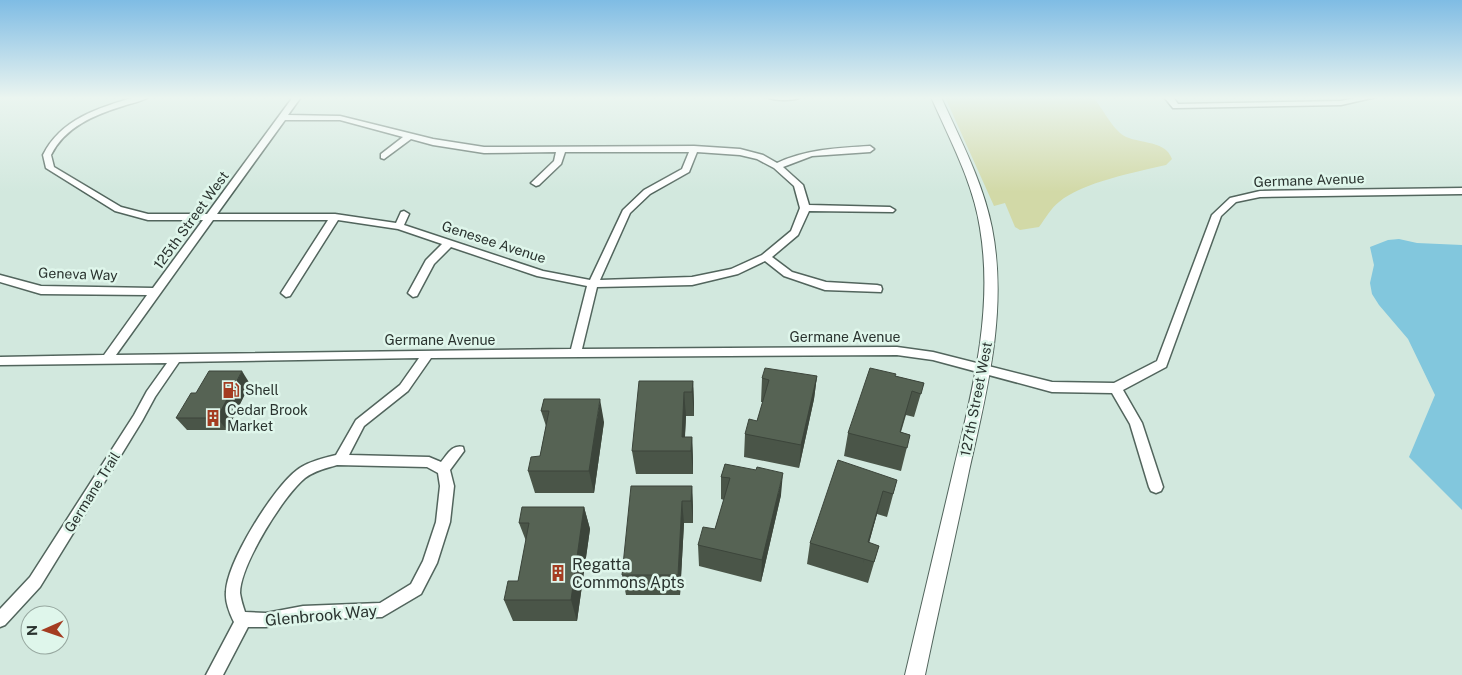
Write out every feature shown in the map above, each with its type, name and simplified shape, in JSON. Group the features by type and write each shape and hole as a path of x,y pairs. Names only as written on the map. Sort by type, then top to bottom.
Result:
{"street":[{"name":"Genesee Avenue","path":"70,128 57,138 47,155 50,168 118,209 148,217 335,216 399,226 541,274 593,284 692,281 734,272 766,257 796,232 805,208"},
{"name":"125th Street West","path":"107,359 274,128"},
{"path":"380,128 433,142 484,150 694,149 740,152 777,166 798,185 805,208 890,210"},
{"name":"127th Street West","path":"915,675 985,370 992,314 992,268 986,226 972,182 949,128"},
{"path":"384,156 409,136"},
{"path":"575,354 593,284 626,212 647,192 686,170 694,149"},
{"path":"777,166 796,156 811,152 870,149"},
{"path":"536,183 558,162 561,150"},
{"name":"Germane Avenue","path":"0,360 428,354 897,351 933,356 1052,387 1116,388 1162,364 1217,215 1233,200 1260,194 1462,191"},
{"path":"399,226 404,214"},
{"path":"286,293 335,216"},
{"path":"413,293 430,262 450,242"},
{"path":"766,257 788,274 825,286 876,289"},
{"name":"Geneva Way","path":"0,278 41,290 156,292"},
{"path":"340,461 360,423 404,388 428,354"},
{"name":"Germane Trail","path":"0,620 35,582 138,418 151,394 176,358"},
{"path":"1116,388 1136,423 1156,487"},
{"path":"214,675 243,620 240,619 233,592 242,562 279,498 301,474 317,465 340,461 390,460 428,462 443,469 458,451"},
{"name":"Glenbrook Way","path":"243,620 266,620 303,613 382,610 416,589 430,563 442,522 447,486 446,474 443,469"}],"green space":[{"path":"959,128 1116,128 1126,137 1163,148 1172,159 1166,165 1095,183 1069,195 1056,204 1039,227 1020,230 1015,227 1005,203 994,206"}],"water":[{"path":"1399,239 1417,243 1462,245 1462,510 1409,457 1435,395 1408,339 1379,305 1372,294 1370,283 1374,265 1370,247 1388,240"}],"building":[{"path":"765,368 817,376 801,445 745,434 749,419 757,421 769,380 762,378"},
{"path":"870,368 924,383 921,394 912,391 900,432 910,435 907,448 848,433"},
{"path":"209,371 242,371 217,418 176,418 191,393 196,393"},
{"path":"639,381 693,381 692,392 684,392 682,437 692,437 691,451 632,451"},
{"path":"544,399 600,399 589,471 528,471 531,457 540,456 549,411 541,411"},
{"path":"838,460 897,480 893,494 883,491 868,542 879,546 874,562 810,543"},
{"name":"Regatta Commons Apts","path":"725,464 756,470 757,467 783,473 762,560 698,545 703,527 715,529 730,478 721,477"},
{"name":"Regatta Commons Apts","path":"631,486 692,486 691,501 682,501 678,575 622,575"},
{"path":"522,507 584,507 571,600 504,600 508,581 518,581 529,523 519,523"}],"place":[{"name":"Shell","path":"231,390"},
{"name":"Cedar Brook Market","path":"213,418"},
{"name":"Regatta Commons Apts","path":"558,573"}]}
